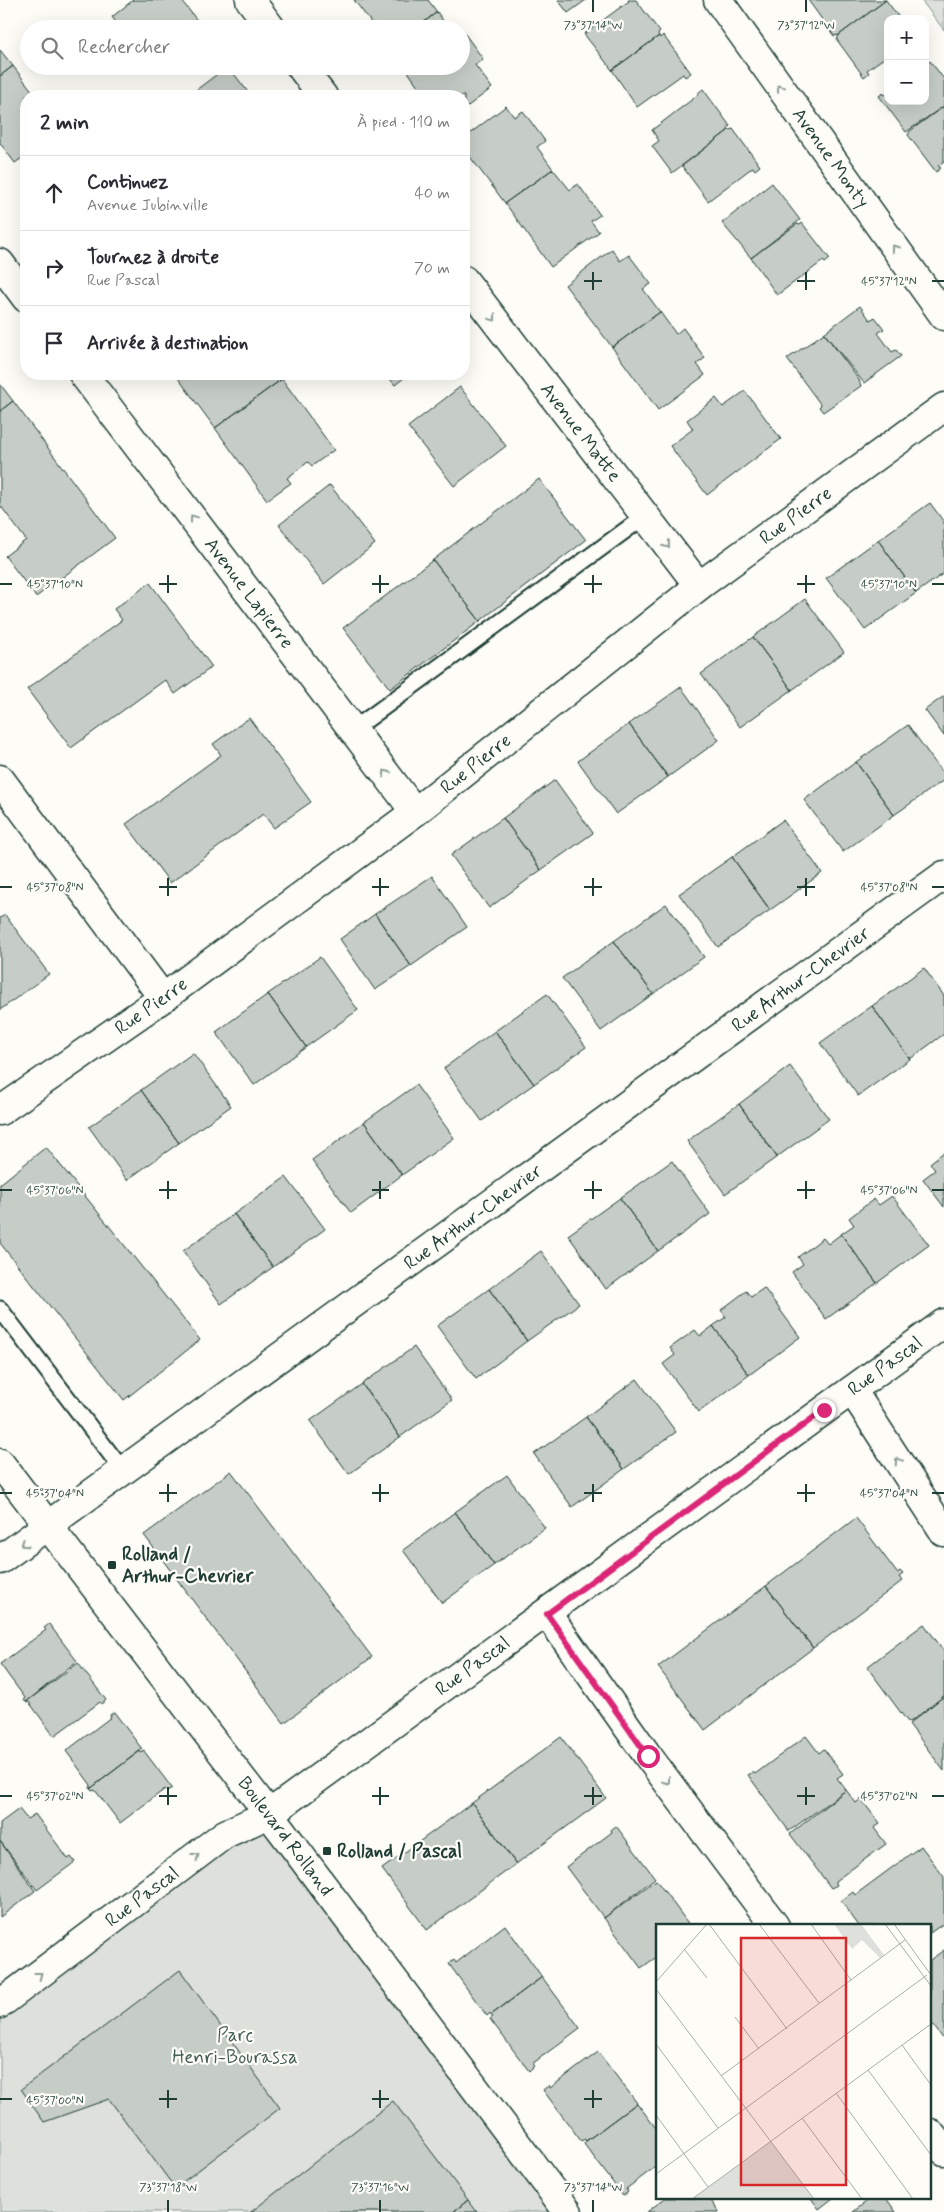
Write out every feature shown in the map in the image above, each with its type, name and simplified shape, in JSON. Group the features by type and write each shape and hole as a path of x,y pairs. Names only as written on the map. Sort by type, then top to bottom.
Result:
{"street":[{"path":"250,0 265,20"},
{"name":"Avenue Monty","path":"718,0 944,316"},
{"path":"307,75 318,90"},
{"path":"0,263 20,290"},
{"name":"Avenue Matte","path":"470,288 699,586"},
{"name":"Avenue Lapierre","path":"88,380 354,729 415,812"},
{"name":"Rue Pierre","path":"0,1111 163,998 415,812 699,586 944,407"},
{"path":"0,779 163,998"},
{"name":"Rue Arthur-Chevrier","path":"0,1560 124,1472 944,874"},
{"name":"Rue Pascal","path":"0,2004 225,1834 269,1814 547,1614 944,1323"},
{"path":"852,1390 944,1532"},
{"name":"Boulevard Rolland","path":"0,1463 269,1814 568,2212"},
{"path":"547,1614 648,1756 774,1924"},
{"path":"932,2136 944,2151"}],"lane":[{"path":"354,729 645,516"},
{"path":"0,1309 124,1472"}],"green space":[{"path":"921,0 944,0 944,30"},
{"name":"Parc Henri-Bourassa","path":"269,1814 568,2212 0,2212 0,2012"}],"building":[{"path":"133,0 181,0 197,20 114,20 112,17"},
{"path":"354,0 428,0 437,12 427,20 369,20"},
{"path":"558,0 586,0 568,13"},
{"path":"628,0 636,0 660,32 659,36 612,70 584,34"},
{"path":"808,0 886,0 839,35 834,36"},
{"path":"886,0 897,15 884,15 884,58 867,70 869,73 864,77 837,40 839,35"},
{"path":"437,12 443,20 427,20"},
{"path":"663,35 691,73 685,77 683,74 637,107 612,70"},
{"path":"470,41 483,59 475,65 492,88 470,104 470,90 421,90 410,75 470,75"},
{"path":"0,50 13,66 0,76"},
{"path":"929,62 944,79 944,106 906,132 886,105 929,105"},
{"path":"13,66 31,90 20,90 20,159 15,163 0,143 0,76"},
{"path":"216,75 235,75 246,90 196,90"},
{"path":"703,89 730,126 729,130 672,173 652,146 659,141 652,130 698,95"},
{"path":"884,94 884,103 879,96"},
{"path":"506,106 514,117 523,111 545,141 537,147 553,169 505,203 470,157 470,133"},
{"path":"944,106 944,161 938,166 941,168 936,172 908,135 910,131"},
{"path":"733,129 760,166 755,170 753,167 708,201 682,166 729,130"},
{"path":"553,169 570,190 578,184 600,215 591,221 599,232 551,267 505,203"},
{"path":"772,183 800,220 751,258 722,223"},
{"path":"802,223 830,259 825,263 823,261 777,295 751,258 797,224 800,225"},
{"path":"612,249 620,261 629,255 651,284 643,289 660,312 612,347 565,285"},
{"path":"860,306 870,320 875,317 884,329 878,333 892,352 896,350 901,356 864,383 824,333"},
{"path":"660,312 676,334 683,328 705,358 697,364 705,375 658,410 612,347"},
{"path":"824,333 859,380 861,386 823,412 819,407 821,405 787,359"},
{"path":"179,380 281,380 215,428"},
{"path":"283,380 334,450 312,466 308,462 287,478 291,483 267,500 215,428"},
{"path":"391,380 401,380 395,385"},
{"path":"0,384 13,401 0,411"},
{"path":"460,387 506,446 454,486 408,427"},
{"path":"745,391 781,439 707,495 670,446 693,429 687,420 716,398 723,407"},
{"path":"13,401 115,538 36,597 5,556 26,540 0,505 0,411"},
{"path":"539,479 586,540 480,621 433,560"},
{"path":"330,485 375,544 324,584 279,525"},
{"path":"930,503 944,522 944,573 916,593 878,540"},
{"path":"878,540 916,593 865,630 826,578"},
{"path":"433,560 480,621 390,689 343,628"},
{"path":"150,583 212,667 175,694 165,680 71,748 27,689 122,620 114,609"},
{"path":"805,599 844,652 792,690 753,637"},
{"path":"753,637 792,690 740,727 701,674"},
{"path":"681,687 719,740 668,777 629,724"},
{"path":"944,696 944,736 925,710"},
{"path":"249,718 311,802 274,828 263,814 170,883 126,824 221,755 213,744"},
{"path":"629,724 668,777 616,814 578,761"},
{"path":"908,725 944,775 944,780 894,815 856,762"},
{"path":"856,762 894,815 843,852 804,800"},
{"path":"555,780 593,833 541,870 503,818"},
{"path":"503,818 541,870 489,908 451,855"},
{"path":"783,820 822,873 770,910 732,857"},
{"path":"732,857 770,910 718,947 679,894"},
{"path":"432,876 467,927 411,966 375,914"},
{"path":"666,904 704,957 653,994 614,941"},
{"path":"375,914 411,966 375,990 340,939"},
{"path":"5,915 49,974 0,1010 0,918"},
{"path":"614,941 653,994 601,1031 562,978"},
{"path":"320,957 358,1010 306,1047 268,994"},
{"path":"924,968 944,996 944,1034 910,1059 872,1006"},
{"path":"268,994 306,1047 254,1085 216,1032"},
{"path":"547,994 586,1047 534,1084 495,1031"},
{"path":"872,1006 910,1059 858,1096 820,1043"},
{"path":"495,1031 534,1084 482,1121 444,1068"},
{"path":"193,1053 231,1106 179,1143 141,1090"},
{"path":"790,1066 829,1119 777,1157 739,1104"},
{"path":"416,1085 454,1138 402,1175 364,1122"},
{"path":"141,1090 179,1143 127,1180 89,1127"},
{"path":"739,1104 777,1157 725,1194 687,1141"},
{"path":"364,1122 402,1175 351,1213 312,1160"},
{"path":"46,1147 200,1340 124,1400 0,1243 0,1184"},
{"path":"944,1152 944,1207 923,1179 935,1170 930,1163"},
{"path":"672,1161 710,1214 658,1251 620,1198"},
{"path":"286,1177 325,1229 273,1267 234,1214"},
{"path":"892,1196 929,1245 877,1283 841,1234 854,1225 849,1218 874,1199 879,1205"},
{"path":"620,1198 658,1251 606,1289 568,1235"},
{"path":"234,1214 273,1267 221,1304 183,1251"},
{"path":"841,1234 877,1283 826,1319 792,1272 803,1264 798,1257 823,1238 828,1244"},
{"path":"541,1251 579,1304 527,1341 489,1289"},
{"path":"764,1288 800,1337 749,1375 713,1326 726,1317 721,1310 746,1291 751,1297"},
{"path":"489,1289 527,1341 476,1379 437,1326"},
{"path":"713,1326 749,1375 699,1412 663,1364 675,1355 670,1348 695,1330 700,1336"},
{"path":"414,1347 452,1400 400,1437 362,1384"},
{"path":"637,1379 676,1432 624,1469 586,1417"},
{"path":"362,1384 400,1437 349,1474 310,1421"},
{"path":"586,1417 624,1469 572,1507 534,1454"},
{"path":"231,1471 372,1657 284,1723 144,1535"},
{"path":"507,1475 545,1528 494,1565 455,1512"},
{"path":"455,1512 494,1565 442,1603 403,1550"},
{"path":"856,1518 897,1573 900,1571 903,1574 899,1577 902,1581 813,1648 766,1586"},
{"path":"766,1586 813,1648 705,1730 658,1667"},
{"path":"49,1624 77,1661 26,1702 0,1664 46,1630 44,1628"},
{"path":"924,1624 944,1651 944,1696 910,1722 907,1721 867,1667"},
{"path":"78,1663 106,1700 101,1704 100,1702 54,1736 29,1702 26,1702"},
{"path":"944,1696 944,1771 909,1724"},
{"path":"114,1712 142,1749 90,1789 91,1785 66,1751 111,1717 110,1715"},
{"path":"806,1736 819,1753 824,1749 843,1774 837,1778 846,1790 789,1831 748,1775 753,1772 755,1774"},
{"path":"561,1737 606,1798 516,1864 472,1803"},
{"path":"140,1751 141,1753 144,1751 172,1788 167,1791 165,1789 120,1823 95,1790 92,1791 90,1789"},
{"path":"846,1790 856,1803 861,1799 880,1824 874,1828 886,1844 835,1881 837,1885 831,1888 790,1834"},
{"path":"472,1803 516,1864 427,1930 382,1869"},
{"path":"19,1809 27,1819 35,1814 68,1859 71,1857 75,1862 37,1890 0,1841 0,1823"},
{"path":"616,1826 655,1878 604,1918 566,1867 612,1832 611,1830"},
{"path":"0,1841 35,1891 0,1917"},
{"path":"921,1846 944,1877 944,1923 932,1932 932,1924 858,1924 841,1901 853,1892 855,1895"},
{"path":"656,1880 689,1924 656,1924 656,1957 641,1968 604,1918"},
{"path":"505,1925 542,1977 487,2016 449,1964 454,1960 456,1963"},
{"path":"944,1950 944,2040 932,2024 932,1959"},
{"path":"180,1970 280,2108 175,2188 109,2099 44,2122 21,2089"},
{"path":"542,1977 580,2028 532,2064 534,2066 529,2071 490,2019 493,2017 491,2015"},
{"path":"598,2052 637,2103 586,2141 585,2139 581,2141 543,2090 549,2085 550,2088"},
{"path":"393,2101 468,2200 453,2212 251,2212"},
{"path":"637,2103 656,2128 656,2166 626,2189 628,2192 623,2196 584,2144"},
{"path":"468,2200 477,2212 453,2212"},
{"path":"662,2200 710,2200 719,2212 647,2212"},
{"path":"812,2200 830,2200 819,2209"},
{"path":"868,2200 887,2200 896,2212 853,2212"}],"place":[{"name":"Rolland / Arthur-Chevrier","path":"112,1565"},
{"name":"Rolland / Pascal","path":"327,1851"}],"route":[{"path":"648,1756 547,1614 824,1410"}]}
